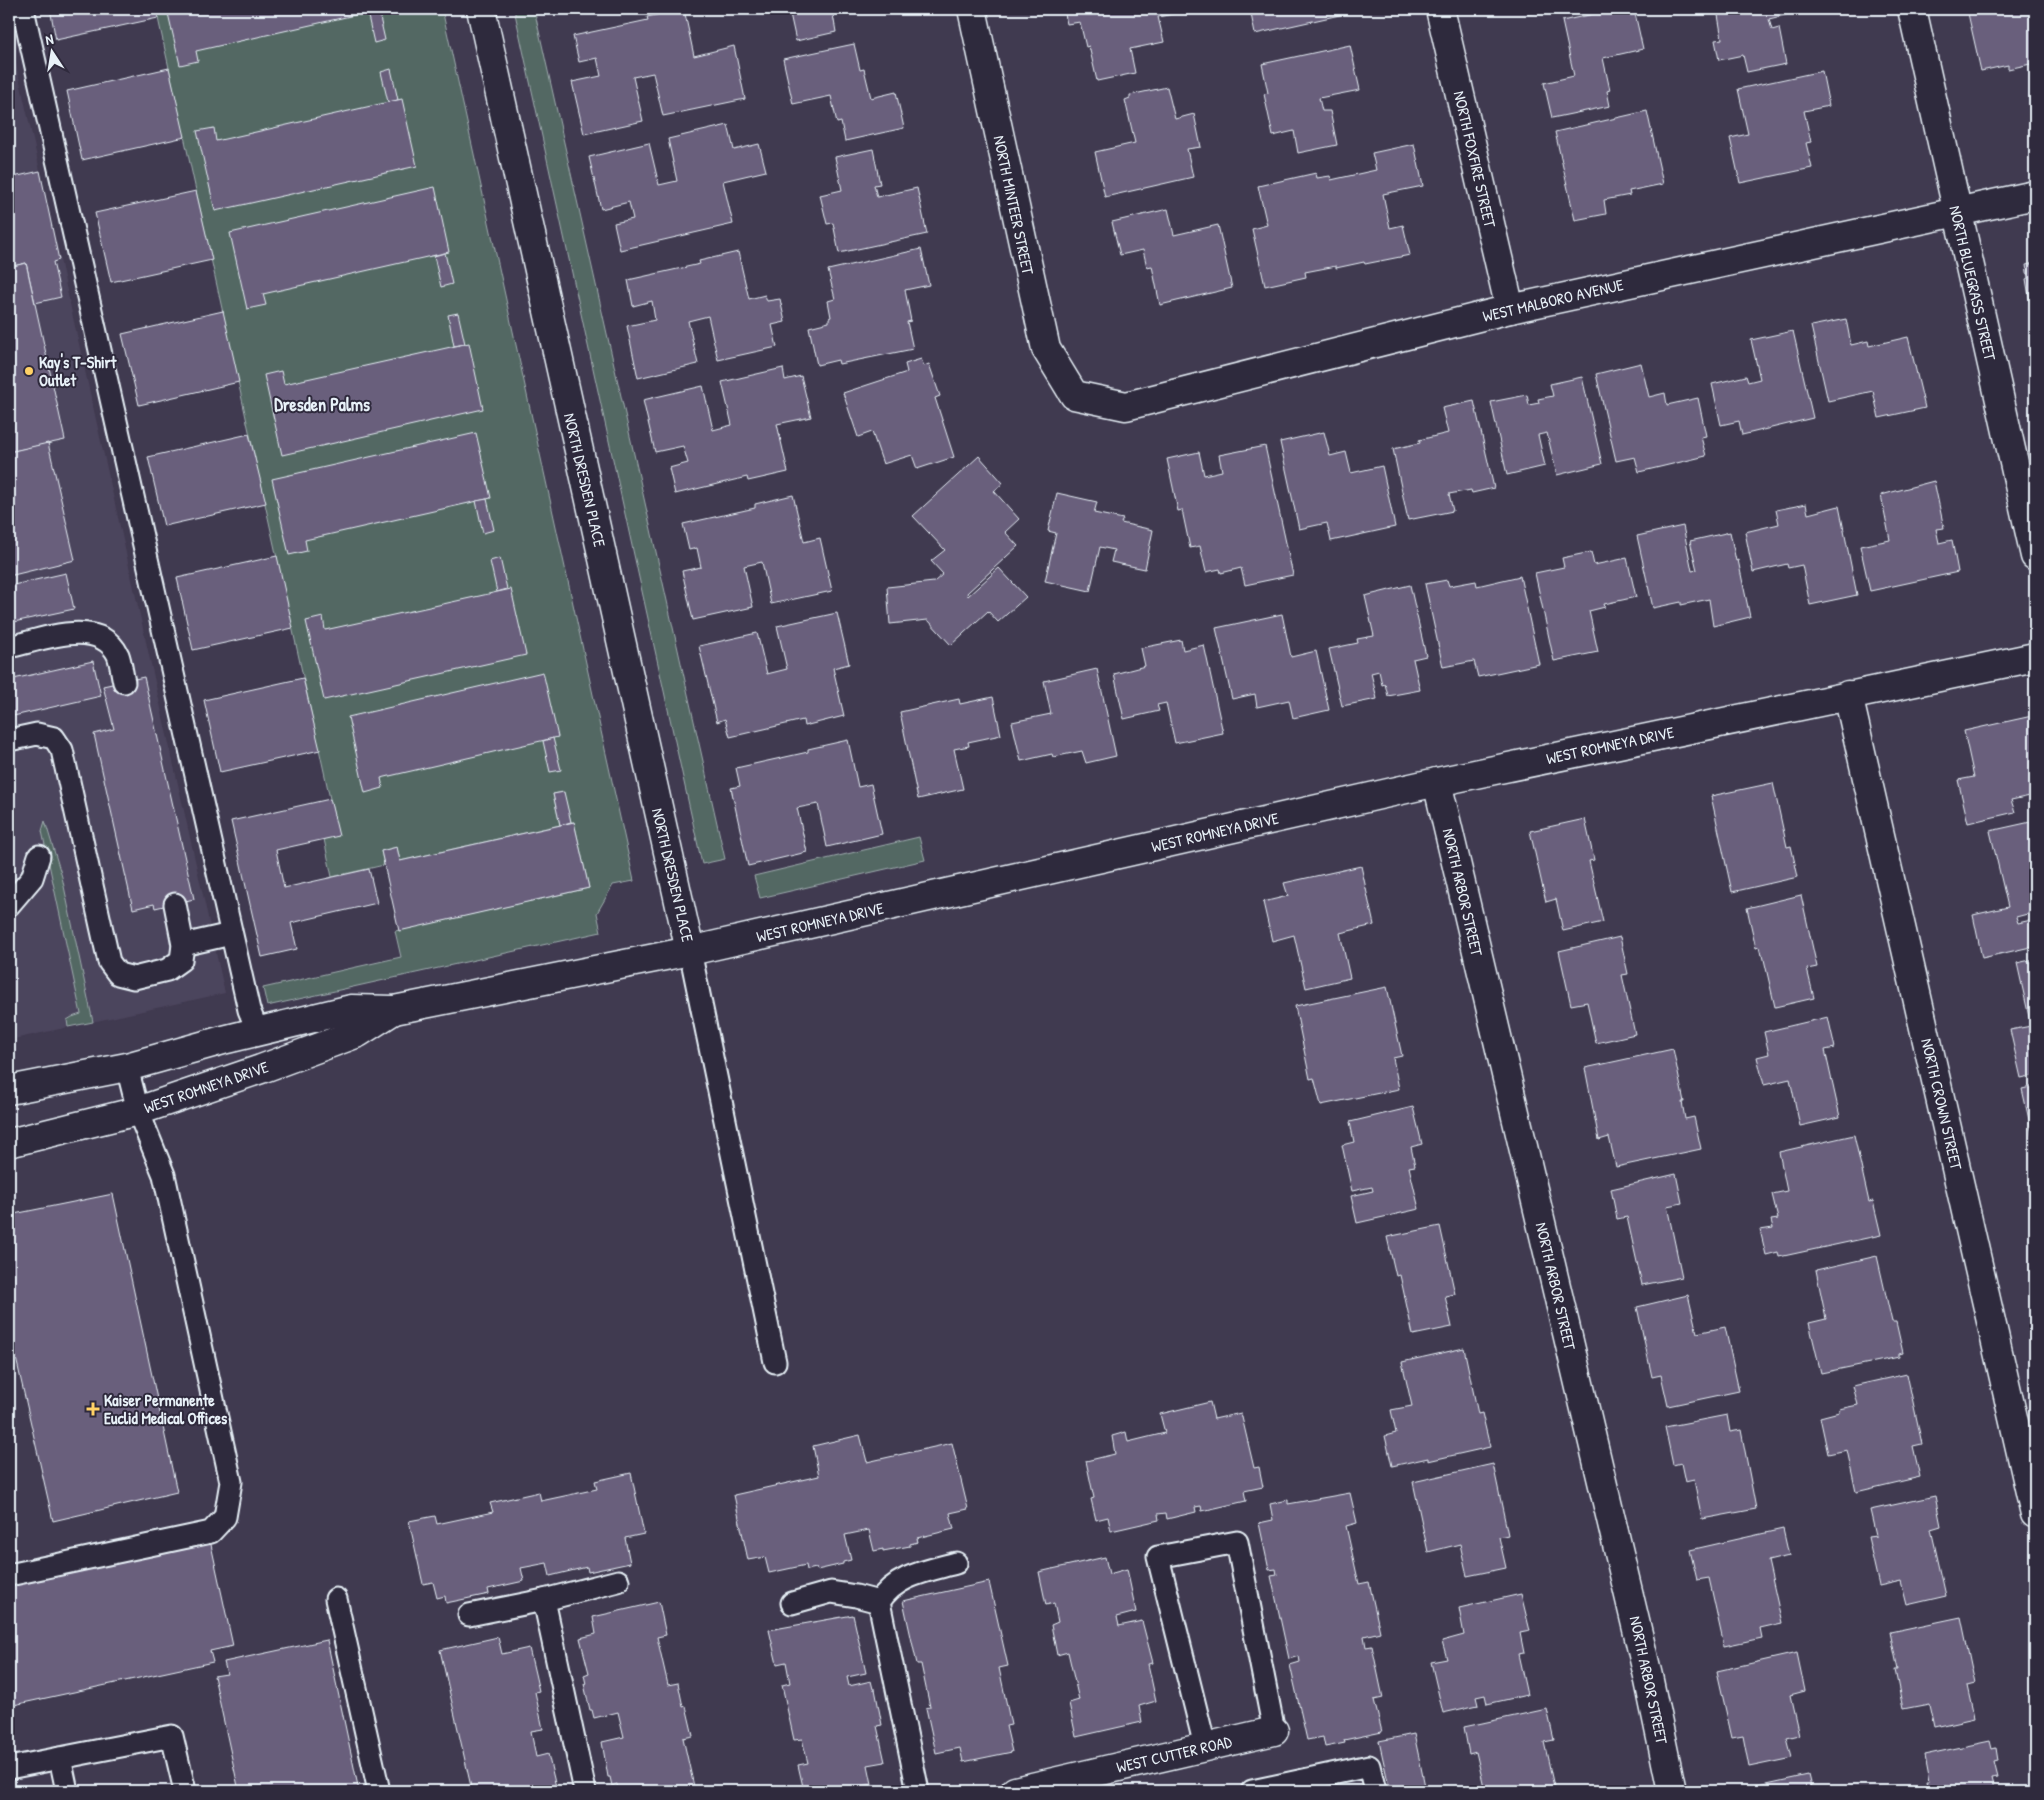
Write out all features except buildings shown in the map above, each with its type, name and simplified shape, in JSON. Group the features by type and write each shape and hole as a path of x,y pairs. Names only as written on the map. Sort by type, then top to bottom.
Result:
{"street":[{"name":"NORTH DRESDEN PLACE","path":"481,9 690,951"},
{"name":"NORTH MINTEER STREET","path":"972,9 1046,349 1074,395"},
{"name":"NORTH FOXFIRE STREET","path":"1440,9 1510,309"},
{"name":"NORTH BLUEGRASS STREET","path":"1912,9 2035,556"},
{"name":"WEST MALBORO AVENUE","path":"1074,395 1126,406 1510,309 2035,195"},
{"name":"WEST ROMNEYA DRIVE","path":"9,1090 127,1067 223,1040 351,1009 394,1010 690,951 1437,782 2035,657"},
{"name":"NORTH CROWN STREET","path":"1848,695 2035,1514"},
{"name":"NORTH ARBOR STREET","path":"1437,782 1648,1676 1672,1791"},
{"name":"WEST ROMNEYA DRIVE","path":"9,1142 138,1111 261,1069 358,1033 394,1010"},
{"name":"WEST CUTTER ROAD","path":"1015,1791 1274,1731"}],"lane":[{"path":"23,9 231,934 249,1010 258,1032"},
{"path":"9,647 72,633 91,633 107,641 118,656 124,682"},
{"path":"9,740 37,734 54,738 62,750 109,962 118,974 134,978 167,970 181,960 183,944 175,904"},
{"path":"9,905 32,878 39,856"},
{"path":"183,944 231,934"},
{"path":"690,951 775,1362"},
{"path":"9,1575 210,1532 225,1517 230,1482 164,1175 138,1111 127,1067"},
{"path":"1205,1746 1158,1558 1237,1542 1274,1731"},
{"path":"918,1791 879,1602 884,1593 897,1582 916,1574 956,1563"},
{"path":"469,1615 544,1600 618,1581"},
{"path":"792,1603 831,1592 879,1602"},
{"path":"336,1599 379,1791"},
{"path":"544,1600 585,1791"},
{"path":"9,1768 172,1736 185,1791"},
{"path":"60,1758 67,1791"},
{"path":"1252,1791 1369,1766 1375,1791"}],"shaded area":[{"path":"9,33 225,993 9,1040"}],"green space":[{"path":"156,9 442,9 634,881 613,885 597,913 601,932 267,1006 263,988 401,957 395,931 589,888 574,822 571,822 563,792 553,794 560,825 400,861 397,847 381,851 384,865 332,877 324,839 338,835"},
{"path":"514,9 534,9 725,859 702,864"},
{"path":"45,821 62,877 93,1022 68,1027 67,1020 81,1014 42,831"},
{"path":"919,837 925,860 760,898 754,876"}],"place":[{"name":"Kay's T-Shirt Outlet","path":"29,371"},
{"name":"Kaiser Permanente Euclid Medical Offices","path":"93,1409"}],"district":[{"name":"Dresden Palms","path":"322,404"}]}
